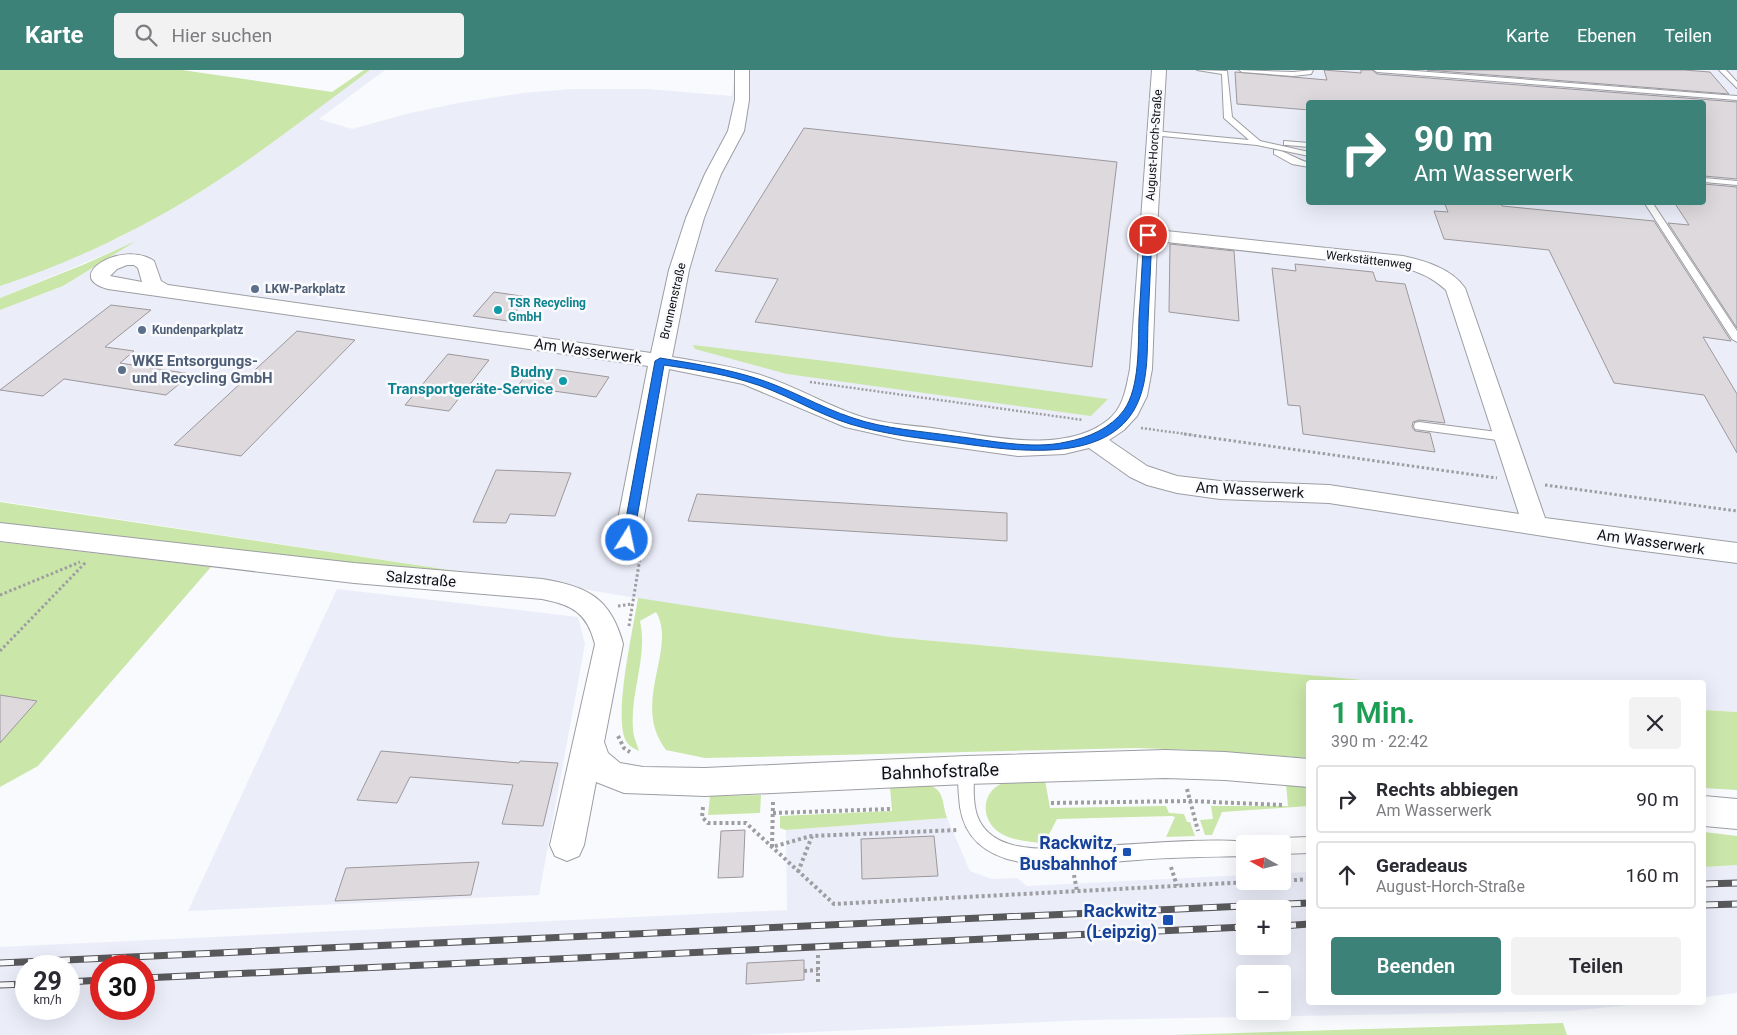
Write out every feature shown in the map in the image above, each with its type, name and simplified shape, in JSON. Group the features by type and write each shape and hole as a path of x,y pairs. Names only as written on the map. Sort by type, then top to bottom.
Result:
{"street":[{"name":"Brunnenstraße","path":"634,547 660,361 679,270 695,218 714,174 736,131 740,117 742,70"},
{"name":"August-Horch-Straße","path":"1093,438 1116,425 1129,411 1136,396 1141,370 1159,70"},
{"name":"Werkstättenweg","path":"1148,235 1403,262 1417,265 1445,278 1455,288 1535,525"},
{"name":"Am Wasserwerk","path":"161,290 660,361 727,373 751,379 853,422 903,432 1018,448 1064,446 1093,438 1120,461 1136,471 1156,479 1197,489 1330,494 1737,553"},
{"name":"Salzstraße","path":"0,532 354,573 542,589 574,596 598,612 606,627 609,644 567,846"},
{"name":"Bahnhofstraße","path":"589,744 596,762 609,773 624,779 643,781 705,782 966,770 1165,764 1225,766 1306,773"},
{"path":"1706,812 1737,814"}],"lane":[{"path":"1200,70 1233,70"},
{"path":"1242,70 1293,74 1309,73 1310,70"},
{"path":"1377,70 1737,98"},
{"path":"1722,70 1737,86"},
{"path":"1225,71 1228,118 1256,143 1306,153"},
{"path":"1154,133 1256,143 1306,145"},
{"path":"1277,148 1286,147 1290,143"},
{"path":"1266,146 1295,162 1306,164"},
{"path":"1706,180 1737,183"},
{"path":"1650,205 1737,339"},
{"path":"1419,426 1505,437"},
{"path":"966,770 967,802 971,819 977,831 990,843 1021,855 1057,857 1236,848"},
{"path":"1291,846 1306,845"}],"path":[{"path":"803,381 1737,511"},
{"path":"628,633 634,547"},
{"path":"0,595 90,558 0,651"},
{"path":"617,729 618,737 624,748 632,754"},
{"path":"772,847 774,779"},
{"path":"1051,803 1190,801 1282,805"},
{"path":"703,803 702,817 708,823 746,823 834,904 1236,883"},
{"path":"773,813 890,808"},
{"path":"733,831 734,824"},
{"path":"772,847 812,836 944,829 977,831"},
{"path":"798,872 812,836"},
{"path":"1291,880 1306,879"},
{"path":"818,954 818,985"},
{"path":"804,971 818,970"}],"shaded area":[{"path":"370,70 385,70 319,119 352,129 410,113 458,103 523,93 573,89 647,89 732,96 735,70 1737,70 1737,712 1706,710 1706,680 1364,680 890,637 704,610 496,574 489,576 0,501 0,310 63,286 130,244 0,298 0,286 68,260 120,237 200,192"},
{"path":"337,589 578,617 585,644 539,895 188,911"},
{"path":"947,818 970,871 992,879 1017,878 1027,886 1236,875 1236,890 1291,890 1291,873 1306,872 1306,1005 1630,1005 1569,1011 1291,1016 1291,965 1236,965 1236,1017 1088,1020 744,1035 0,1035 0,947 787,910 786,830"},
{"path":"1737,865 1737,993 1706,997 1706,867"}],"green space":[{"path":"0,70 182,70 332,92 364,70 370,70 244,163 200,192 152,220 103,245 52,267 0,286"},
{"path":"136,241 63,286 0,310 0,298"},
{"path":"693,345 1108,399 1091,416 787,374 695,349"},
{"path":"0,502 489,576 356,566 0,524"},
{"path":"0,542 211,567 38,766 0,787"},
{"path":"638,598 890,637 1364,680 1306,680 1306,758 1136,748 705,758 666,750 656,732 652,714 653,695 662,643 661,627 656,612 640,621 642,648 633,715 633,732 639,751 629,745 625,739 622,727 623,691"},
{"path":"1706,710 1737,712 1737,790 1706,788"},
{"path":"1013,780 1045,780 1050,808 1166,806 1169,813 1184,814 1187,822 1190,822 1195,836 1166,837 1175,817 1172,816 1057,819 1044,844 1012,838 995,829 987,816 986,808 990,794 995,788"},
{"path":"1286,784 1306,786 1306,806 1222,812 1212,835 1205,835 1200,820 1213,819 1211,806 1288,806"},
{"path":"927,785 937,789 940,793 947,818 786,830 780,828 780,816 892,811 890,787"},
{"path":"761,795 760,813 708,815 710,796"},
{"path":"1706,832 1737,836 1737,865 1706,867"},
{"path":"1563,1023 1567,1035 1171,1035"}],"building":[{"path":"1324,70 1361,73 1361,70 1372,70 1377,74 1737,102 1737,179 1706,176 1706,100 1306,100 1306,110 1237,104 1235,72 1327,80"},
{"path":"1427,70 1684,70 1710,72 1729,94"},
{"path":"804,128 1117,162 1092,367 755,322 778,279 715,271"},
{"path":"1706,184 1737,187 1737,328 1668,223 1689,225 1676,205 1706,205"},
{"path":"1445,205 1502,205 1654,221 1731,341 1703,337 1737,394 1737,453 1704,395 1614,383 1549,250 1444,239 1434,211 1448,212"},
{"path":"1170,244 1234,251 1239,321 1169,312"},
{"path":"1295,264 1373,272 1376,281 1405,284 1445,423 1419,420 1413,422 1412,427 1415,431 1430,433 1435,452 1303,434 1300,406 1288,405 1272,268 1296,271"},
{"name":"TSR Recycling GmbH","path":"494,292 528,297 508,321 473,316"},
{"path":"111,305 151,310 105,347 134,351 120,363 191,374 166,395 64,379 43,396 0,390"},
{"path":"297,331 355,340 241,456 174,445"},
{"path":"448,354 489,360 449,411 405,405"},
{"name":"Budny Transportgeräte-Service","path":"532,366 609,377 596,397 518,386"},
{"path":"496,470 571,473 555,516 510,514 506,523 473,522"},
{"path":"697,494 1007,513 1007,541 688,521"},
{"path":"0,695 37,701 0,743"},
{"path":"381,751 519,763 520,761 558,763 543,826 502,824 513,785 410,777 397,803 357,800"},
{"path":"745,830 743,877 718,878 721,831"},
{"path":"934,836 938,876 862,879 861,839"},
{"path":"479,862 471,895 335,901 346,868"},
{"path":"804,960 804,980 746,984 747,963"}],"railway":[{"path":"1706,884 1737,883"},
{"path":"0,963 1306,903"},
{"path":"1706,905 1737,904"},
{"path":"1291,925 1306,924"},
{"path":"155,977 1236,927"},
{"path":"80,981 90,981"},
{"path":"0,985 15,984"}],"place":[{"name":"LKW-Parkplatz","path":"255,289"},
{"name":"TSR Recycling GmbH","path":"498,310"},
{"name":"Kundenparkplatz","path":"142,330"},
{"name":"WKE Entsorgungs- und Recycling GmbH","path":"122,370"},
{"name":"Budny Transportgeräte-Service","path":"563,381"},
{"name":"Rackwitz, Busbahnhof","path":"1127,852"},
{"name":"Rackwitz (Leipzig)","path":"1168,920"}],"route":[{"path":"627,540 660,361 751,379 853,422 903,432 1018,448 1042,448 1064,446 1093,438 1116,425 1129,411 1136,396 1141,370 1148,235"}]}
